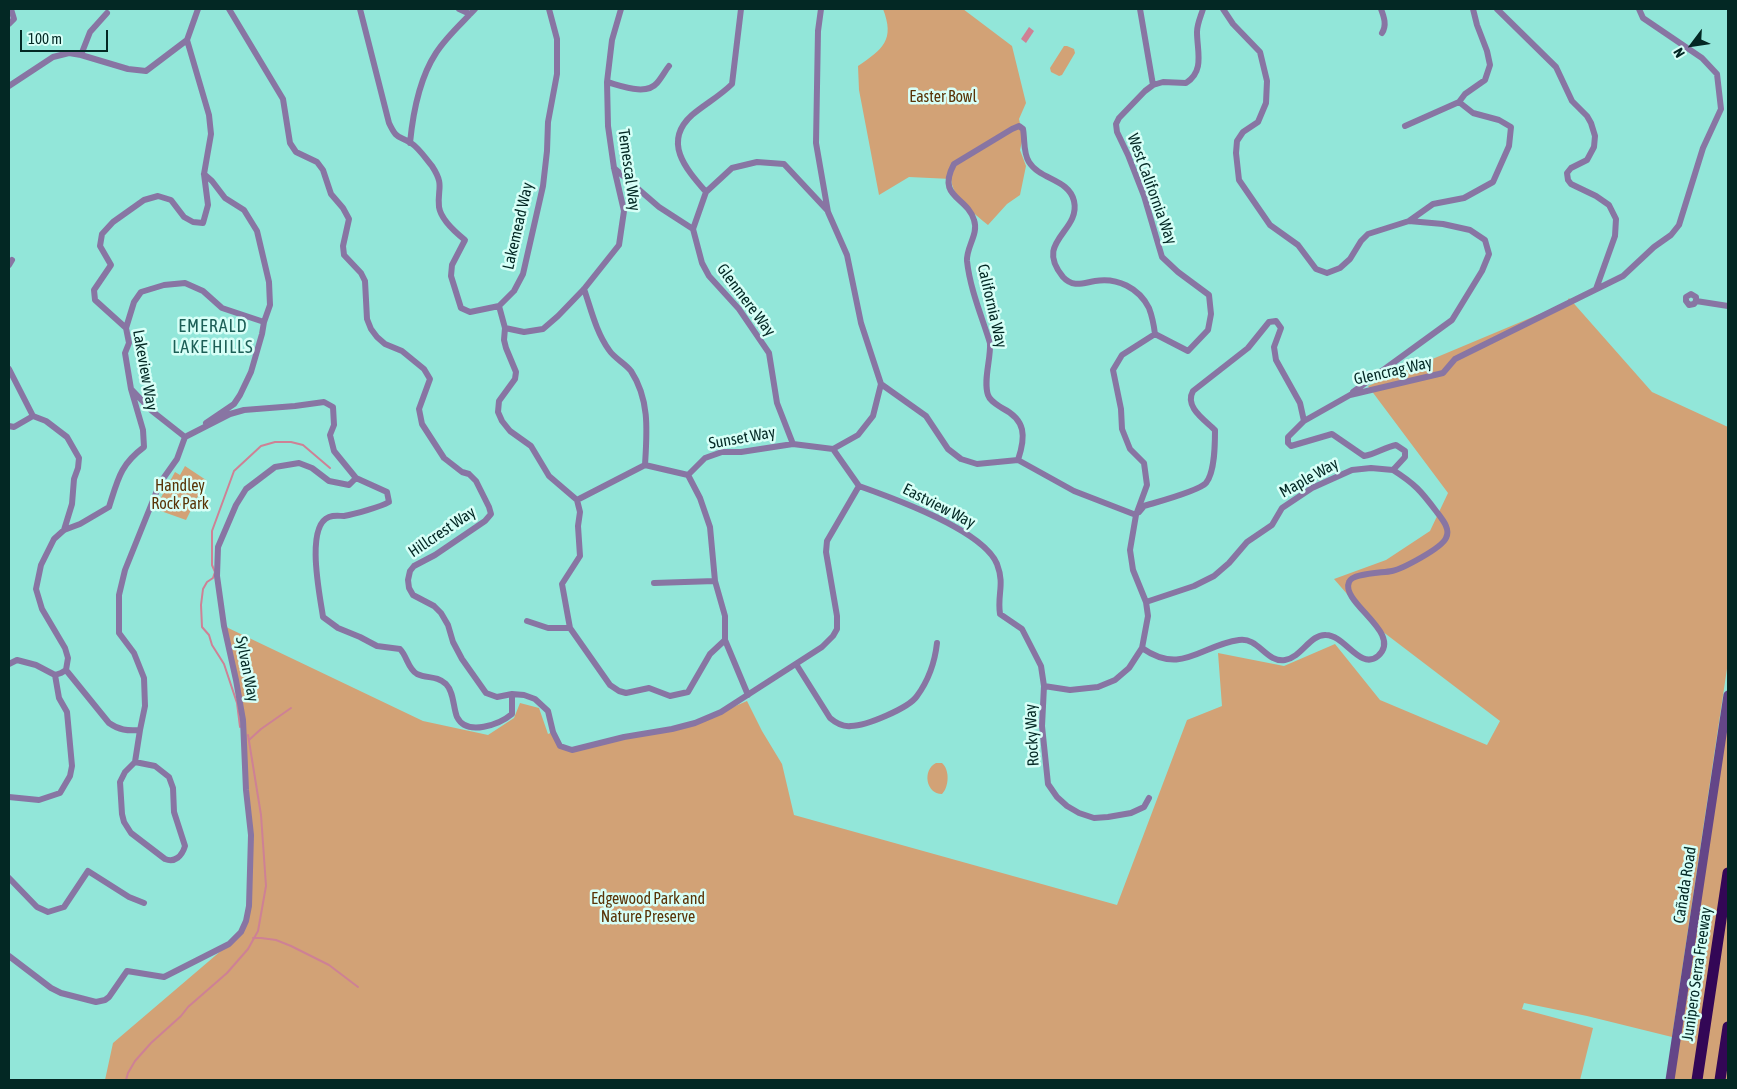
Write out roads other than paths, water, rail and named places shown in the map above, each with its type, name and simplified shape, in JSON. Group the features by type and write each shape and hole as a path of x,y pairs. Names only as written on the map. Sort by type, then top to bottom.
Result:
{"highway":[{"name":"Junipero Serra Freeway","path":"1697,1080 1728,874"},
{"path":"1720,1080 1728,1027"}],"main road":[{"name":"Cañada Road","path":"1670,1080 1728,695"}],"street":[{"path":"9,24 14,19 11,9"},
{"path":"9,86 31,70 53,58 68,53 128,69 146,71 186,40 198,9"},
{"name":"Hillcrest Way","path":"229,9 283,99 290,143 296,152 317,162 323,170 330,194 343,208 348,219 342,246 344,255 361,273 365,282 367,319 371,328 385,344 402,351 424,369 430,379 419,409 422,424 444,458 462,472 469,474 476,481 489,507 491,514 485,521 451,545 414,566 410,571 408,580 409,588 413,595 434,606 441,613 462,659 486,693 497,697 512,694 524,695 535,699 548,711 553,732 560,746 572,750 624,737 672,729 695,723 721,712 796,664 829,640 837,629 837,616 826,552 826,541 859,486"},
{"path":"360,9 389,123 397,137 417,148 432,166 440,180 439,209 453,230 465,240 452,265 451,276 461,308 470,312 499,306 505,328 504,340 506,348 516,372 515,379 499,402 498,412 502,421 516,436 531,446 549,476 576,500 580,512 578,526 580,556 562,584 570,628 610,685 626,693 649,688 670,696 688,692 710,654 725,640"},
{"path":"459,9 472,11"},
{"name":"Lakemead Way","path":"499,306 514,291 523,274 543,186 548,122 557,74 557,39 549,9"},
{"name":"Temescal Way","path":"505,328 524,332 543,329 584,289 620,245 624,211 614,168 608,126 607,82 612,40 621,9"},
{"path":"706,192 692,176 678,154 678,140 682,126 692,115 732,84 740,9"},
{"path":"821,9 818,31 816,143 828,212 847,255 861,323 881,384 873,416 858,435 833,449 859,486"},
{"path":"1140,9 1153,85 1163,82 1186,83 1194,76 1199,61 1197,30 1203,9"},
{"path":"1223,9 1233,24 1260,52 1267,82 1266,103 1258,122 1243,132 1237,141 1238,180 1270,225 1298,245 1316,268 1327,273 1340,268 1350,259 1361,241 1368,234 1409,221 1433,204 1464,198 1493,182 1509,146 1511,127 1499,120 1473,112 1458,102"},
{"path":"1381,9 1385,23 1382,33"},
{"path":"1405,126 1458,102 1465,94 1485,80 1490,65 1477,25 1474,9"},
{"path":"1497,9 1556,67 1572,102 1586,116 1595,136 1594,147 1587,160 1571,168 1568,180 1571,184 1596,196 1608,205 1616,219 1615,236 1596,289"},
{"name":"Glencrag Way","path":"1304,420 1350,394 1443,373 1455,359 1623,276 1680,225 1702,148 1721,109 1717,74 1702,58 1643,18 1639,9"},
{"path":"410,143 417,99 425,74 436,53 472,11"},
{"path":"81,55 90,32 107,13"},
{"name":"Lakeview Way","path":"66,670 68,658 65,648 42,609 36,589 41,564 54,539 64,530 80,524 109,507 119,474 130,458 144,447 143,430 131,389 125,353 129,343 126,328 98,304 93,296 95,286 111,265 100,246 102,234 112,222 144,200 158,196 171,200 184,218 193,222 203,223 208,205 204,174 211,134 209,115 186,40"},
{"path":"607,82 646,89 657,84 669,66"},
{"name":"West California Way","path":"1153,85 1119,118 1116,124 1117,132 1144,196 1162,257 1178,272 1209,295 1211,314 1208,330 1188,351 1155,334"},
{"name":"California Way","path":"1018,460 1024,443 1019,420 1014,414 992,402 988,396 986,381 991,355 990,344 969,274 967,258 975,229 974,220 970,212 951,191 948,181 954,164 1012,129 1021,127 1028,162 1036,170 1067,189 1072,195 1074,203 1070,223 1054,247 1053,254 1058,270 1068,282 1075,284 1112,280 1133,288 1148,307 1155,334"},
{"path":"614,168 659,207 693,229 706,192 732,168 757,162 784,164 828,212"},
{"path":"201,430 205,423 234,404 240,395 251,372 270,305 269,282 257,231 244,210 224,198 212,181 204,174"},
{"path":"1350,394 1452,320 1482,271 1489,254 1485,240 1470,230 1443,224 1409,221"},
{"name":"Glenmere Way","path":"693,229 702,263 709,276 739,308 769,353 777,403 793,444"},
{"path":"126,328 134,302 141,292 164,285 185,283 203,291 222,308 264,322"},
{"path":"584,289 598,328 609,351 625,364 643,396 646,415 645,465"},
{"path":"1696,301 1728,306"},
{"path":"1136,515 1144,506 1196,489 1206,483 1216,449 1214,430 1194,410 1190,402 1190,396 1193,391 1248,348 1269,322 1276,321 1281,328 1274,347 1276,360 1300,403 1304,420"},
{"path":"1044,686 1070,690 1098,687 1114,680 1129,668 1142,648 1148,616 1146,602 1132,570 1130,550 1136,515 1147,485 1144,463 1130,450 1122,429 1121,408 1113,370 1122,355 1155,334"},
{"path":"9,369 33,416 46,421 67,436 79,458 74,479 72,504 64,530"},
{"path":"881,384 926,416 948,449 961,459 977,464 1018,460 1074,491 1136,515"},
{"path":"131,389 152,411 185,437"},
{"path":"135,762 155,766 162,770 172,782 174,812 185,846 183,852 176,860 171,862 164,859 131,833 124,822 120,782 125,772 135,762 145,706 144,678 134,653 119,633 118,595 125,570 160,483 177,459 185,437 230,414 244,410 324,402 333,407 334,425 330,435 334,451 356,478 387,492 389,502 382,506 345,516 330,516 322,520 316,533 316,549 318,584 323,617 338,628 377,646 400,649 406,656 407,663 417,674 437,678 448,686 458,718 467,726 478,728 504,720 512,714 512,694"},
{"path":"9,426 14,427 33,416"},
{"name":"Maple Way","path":"1146,602 1194,586 1214,576 1229,563 1247,542 1272,525 1282,508 1312,488 1352,470 1371,468 1393,470 1405,457 1404,451 1396,445 1364,456 1332,434 1291,446 1288,443 1288,437 1304,420"},
{"name":"Sunset Way","path":"688,475 705,458 722,452 741,452 793,444 833,449"},
{"name":"Sylvan Way","path":"9,956 51,988 61,993 96,1002 109,997 127,971 164,977 229,944 241,932 246,921 249,906 252,836 246,790 242,720 236,680 224,626 217,576 218,547 246,488 275,467 298,463 312,468 329,481 341,485 349,485 356,478"},
{"path":"576,500 645,465 688,475 700,498 710,527 715,581 725,616 725,640 748,695"},
{"path":"1142,648 1152,655 1163,659 1175,660 1190,658 1232,642 1249,640 1269,656 1276,660 1282,660 1294,656 1314,639 1325,634 1337,637 1361,658 1370,660 1378,656 1383,646 1381,633 1378,626 1355,602 1348,585 1349,581 1358,576 1392,572 1438,547 1446,538 1447,533 1442,520 1422,492 1413,483 1393,470"},
{"name":"Eastview Way","path":"859,486 897,499 950,524 982,545 997,562 1002,582 998,603 1000,614 1022,629 1041,666 1044,686"},
{"path":"654,583 715,581"},
{"path":"527,621 548,628 570,628"},
{"path":"796,664 830,718 836,723 854,727 895,711 916,699 935,661 937,643"},
{"path":"9,664 17,660 36,665 55,675 62,674 66,670 109,723 129,731 140,730"},
{"path":"9,797 39,800 60,793 70,776 72,766 67,712 59,698 55,675"},
{"name":"Rocky Way","path":"1044,686 1042,726 1048,784 1057,796 1067,806 1094,818 1131,813 1144,807 1149,798"},
{"path":"9,878 37,907 48,912 64,906 88,870 130,897 144,902"}],"waterway":[{"path":"240,727 237,703 224,664 212,645 209,635 202,627 201,605 203,589 207,582 213,578 215,572 212,565 212,531 234,471 261,446 275,442 291,442 303,445 330,468"},
{"path":"249,740 291,708"},
{"path":"126,1080 135,1061 188,1007 227,973 248,949 258,931 266,886 261,815 248,735"},
{"path":"253,938 276,940 291,946 329,965 358,987"}],"district":[{"name":"EMERALD LAKE HILLS","path":"213,336"}],"park label":[{"name":"Easter Bowl","path":"943,97"},
{"name":"Handley Rock Park","path":"180,495"},
{"name":"Edgewood Park and Nature Preserve","path":"648,908"}]}
